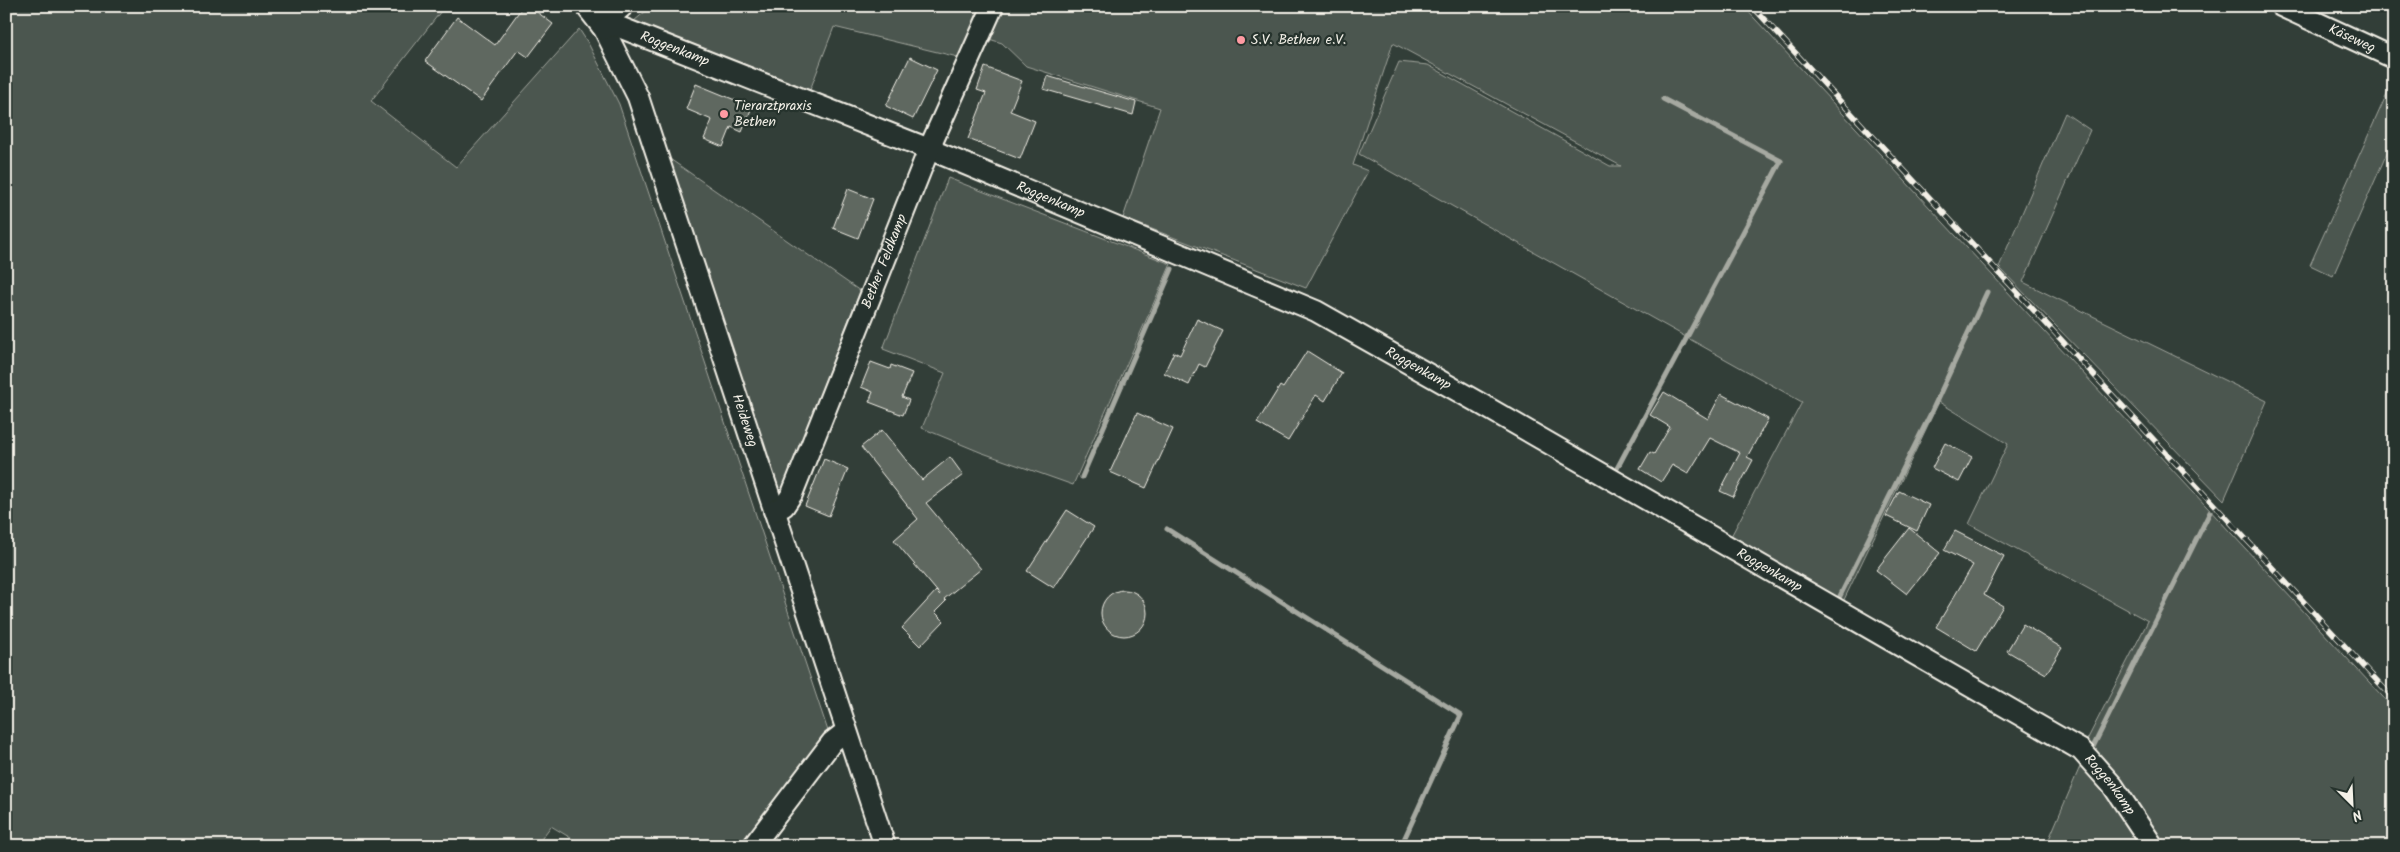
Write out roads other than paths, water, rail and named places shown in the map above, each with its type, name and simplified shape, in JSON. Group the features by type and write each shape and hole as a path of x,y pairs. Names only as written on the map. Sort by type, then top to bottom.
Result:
{"street":[{"name":"Heideweg","path":"586,6 603,27 638,97 885,846"},
{"path":"603,27 624,6"},
{"name":"Bether Feldkamp","path":"774,512 784,506 792,494 929,150 993,6"},
{"name":"Käseweg","path":"2280,6 2394,58"},
{"name":"Roggenkamp","path":"603,27 614,25 929,150 1316,311 2081,750 2113,786 2154,846"},
{"path":"753,846 832,742 846,732"}],"waterway":[{"path":"1614,474 1781,161 1663,99"},
{"path":"1082,477 1172,269"},
{"path":"1839,598 1930,415 1987,292"},
{"path":"2091,751 2210,512"},
{"path":"1167,529 1461,715 1401,846"}],"railway":[{"path":"1752,6 2394,699"}],"place":[{"name":"S.V. Bethen e.V.","path":"1241,40"},
{"name":"Tierarztpraxis Bethen","path":"724,114"}]}
